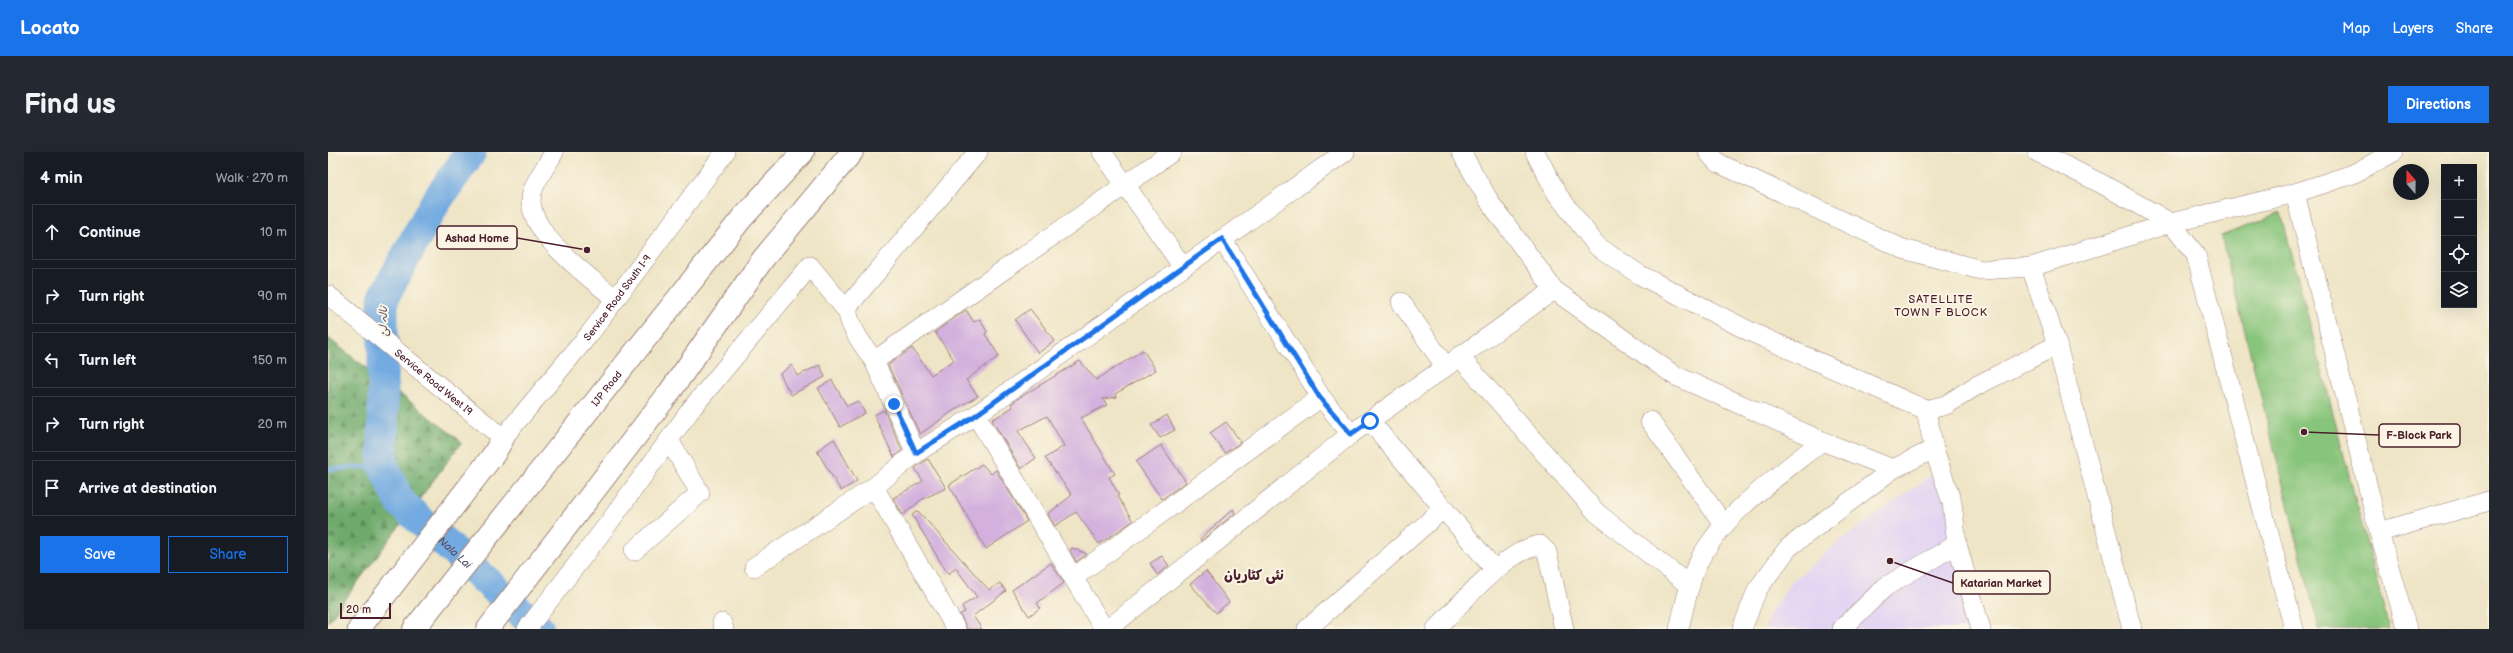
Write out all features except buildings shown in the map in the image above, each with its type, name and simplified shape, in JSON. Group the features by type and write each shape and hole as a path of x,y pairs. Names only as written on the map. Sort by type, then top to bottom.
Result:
{"main road":[{"name":"IJP Road","path":"414,629 742,218 803,152"},
{"path":"488,629 669,393 763,259 852,152"},
{"path":"359,629 498,446"}],"street":[{"path":"554,152 537,180 532,194 532,210 538,225 550,240 614,298"},
{"name":"Service Road South I-9","path":"498,446 591,332 614,298 725,152"},
{"path":"847,312 849,305 978,152"},
{"path":"1102,152 1183,267"},
{"path":"874,361 1172,152"},
{"path":"754,567 874,487 916,453 976,415 1345,152"},
{"path":"1461,152 1491,204 1554,290 1674,375 1822,441 1893,469"},
{"path":"1535,152 1557,194 1597,246 1640,275 1750,332 1926,410 1946,405 1974,387 2057,345"},
{"path":"1708,152 1718,163 1903,249 1981,270 2031,267 2171,223 2295,193 2353,174 2394,152"},
{"path":"2037,152 2102,184 2171,223 2196,255 2294,629"},
{"path":"2295,193 2379,532 2407,629"},
{"path":"1222,239 1320,398 1351,434"},
{"path":"527,629 608,524 692,408 810,266 847,312 874,361 916,453"},
{"path":"2031,267 2057,345 2132,629"},
{"path":"1108,629 1351,434 1554,290"},
{"name":"Service Road West I9","path":"328,295 440,385 498,446"},
{"path":"1401,302 1452,361 1597,513 1690,586"},
{"path":"669,393 692,408"},
{"path":"1074,577 1320,398"},
{"path":"1926,410 1934,449 1952,503 1957,544 1981,629"},
{"path":"976,415 1104,629"},
{"path":"1370,421 1495,570"},
{"path":"1650,421 1724,525"},
{"path":"634,551 700,494 669,440"},
{"path":"1679,629 1690,586 1697,566 1724,525 1756,493 1822,441"},
{"path":"1742,629 1757,590 1788,548 1893,469 1934,449"},
{"path":"874,487 956,629"},
{"path":"2379,532 2489,501"},
{"path":"1307,629 1443,509"},
{"path":"1842,629 1885,587 1957,544"},
{"path":"1436,629 1495,570 1532,547 1540,545 1547,552 1564,629"}],"shaded area":[{"path":"1940,469 1980,629 1765,629 1770,614 1791,582 1841,540"}],"green space":[{"path":"2281,213 2389,629 2319,629 2221,236"},
{"path":"328,338 462,442 328,622"}],"waterway":[{"name":"نالہ لئ","path":"471,152 435,203 383,298 383,466 401,503 539,629"},
{"path":"328,469 383,466"}],"place":[{"name":"Ashad Home","path":"587,250"},
{"name":"F-Block Park","path":"2304,432"},
{"name":"Katarian Market","path":"1890,561"}],"district":[{"name":"SATELLITE TOWN F BLOCK","path":"1941,305"},
{"name":"نئی کٹاریان","path":"1254,575"}],"route":[{"path":"894,404 916,453 976,415 1222,239 1320,398 1351,434 1370,421"}],"water label":[{"name":"Nala Lai","path":"455,552"}]}
